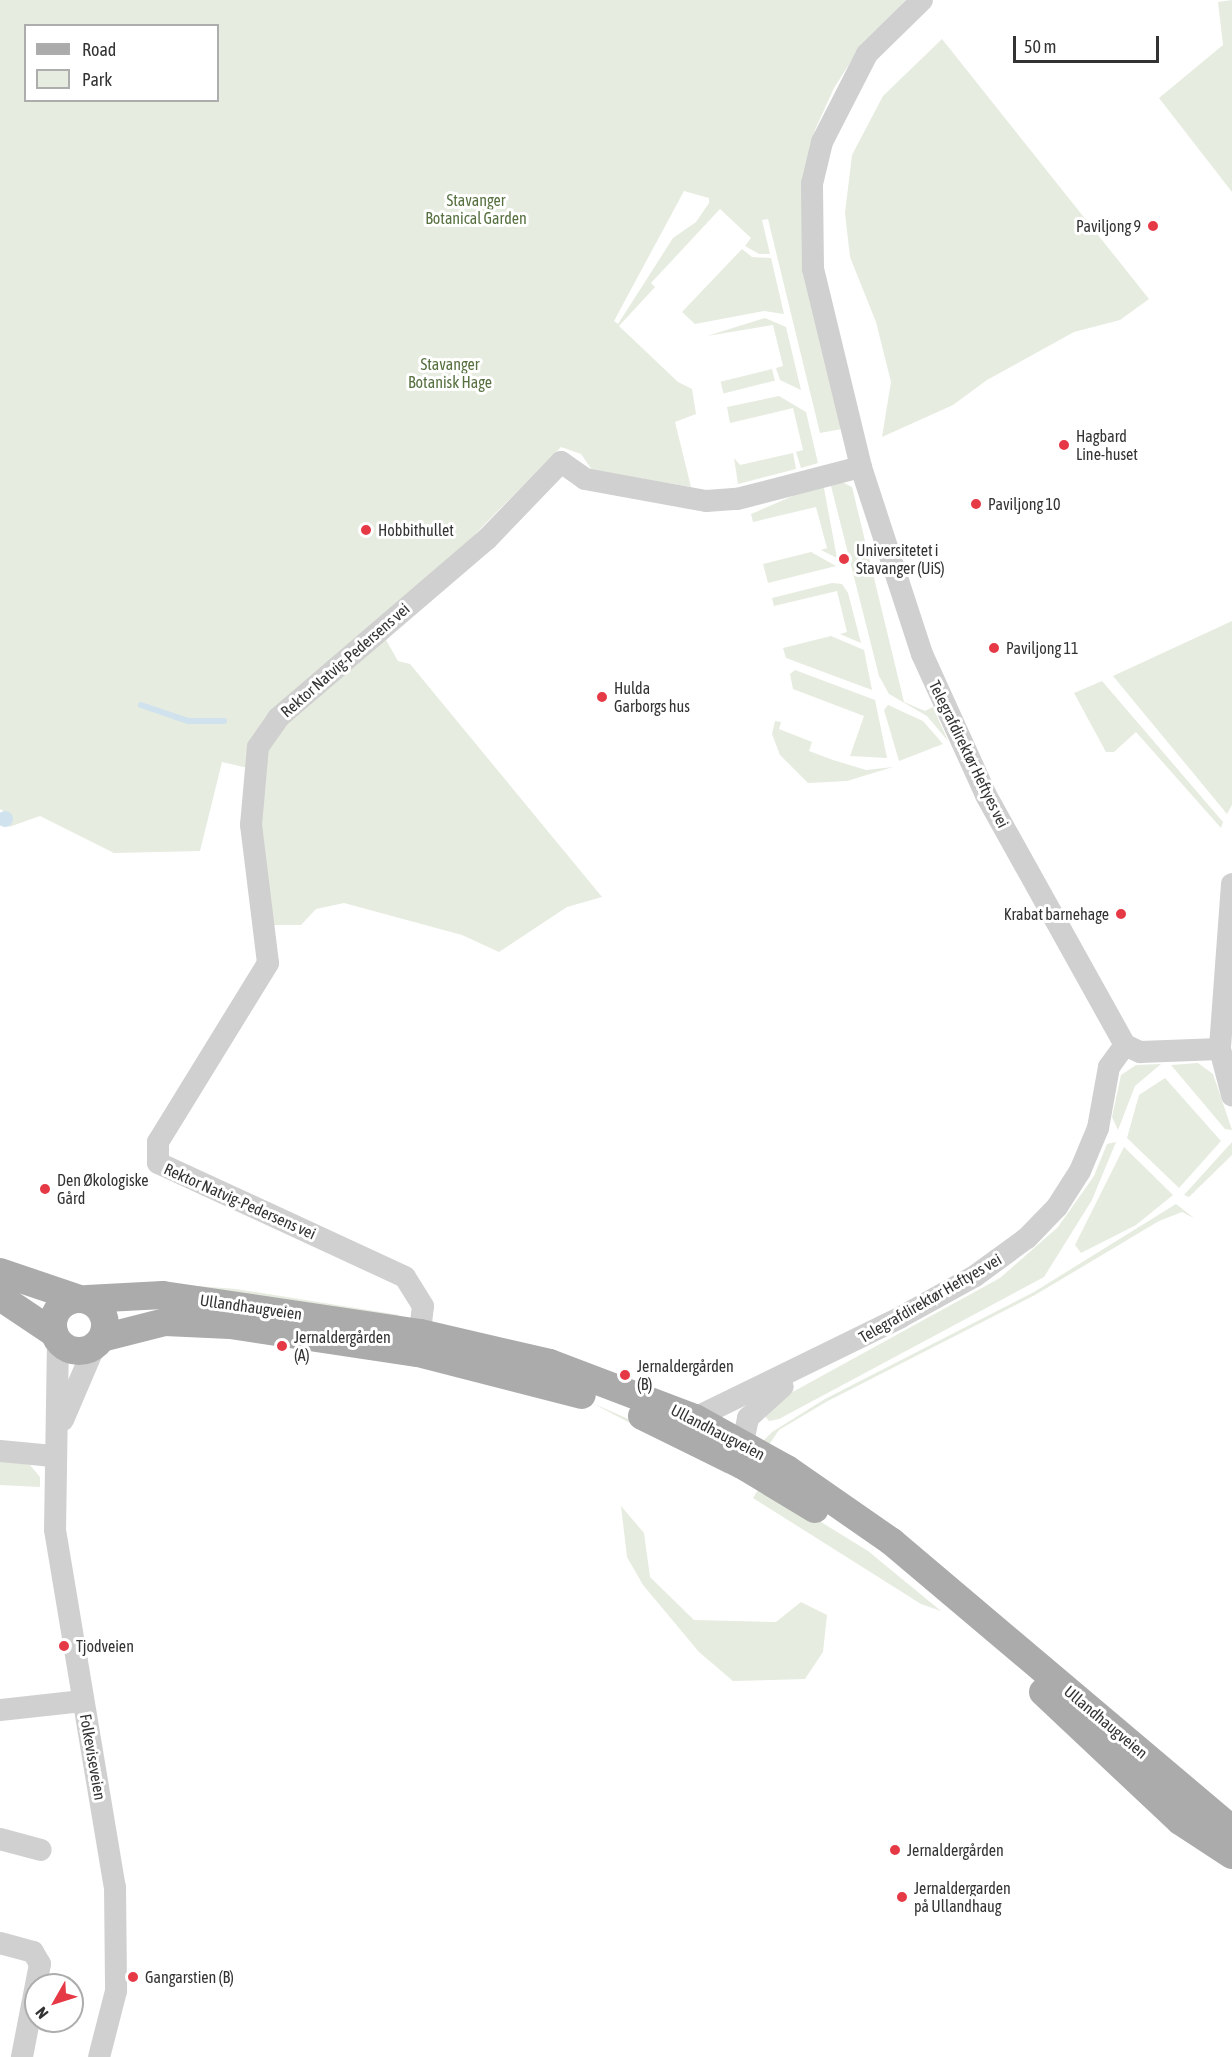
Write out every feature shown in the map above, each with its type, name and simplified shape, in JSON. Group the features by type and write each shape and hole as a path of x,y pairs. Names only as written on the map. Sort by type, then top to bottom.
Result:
{"main road":[{"name":"Ullandhaugveien","path":"0,1272 82,1299 163,1295 419,1343 550,1363 696,1418 743,1442 892,1542 1232,1829"},
{"path":"0,1297 76,1351 99,1341 104,1315 82,1299 57,1310 56,1336"},
{"name":"Ullandhaugveien","path":"99,1341 148,1324 204,1322 419,1343 626,1410 703,1444 814,1508 921,1586 1180,1821 1232,1855"}],"street":[{"name":"Telegrafdirektør Heftyes vei","path":"696,1418 800,1371 975,1276 1027,1239 1057,1207 1080,1171 1098,1128 1109,1067 1125,1045 959,741 906,612 861,467 813,269 812,184 841,97 867,54 922,0"},
{"name":"Rektor Natvig-Pedersens vei","path":"419,1343 420,1296 395,1270 158,1163 158,1142 268,963 251,825 258,747 286,710 487,539 561,462 585,479 706,501 737,499 861,467"},
{"path":"1232,884 1220,1049 1232,1095"},
{"path":"1125,1045 1140,1052 1220,1049"},
{"name":"Folkeviseveien","path":"56,1336 53,1456 58,1555 115,1887 118,1947 112,2012 99,2057"},
{"name":"Folkeviseveien","path":"53,1456 69,1398 99,1341"},
{"name":"Telegrafdirektør Heftyes vei","path":"743,1442 755,1408 800,1371"},
{"path":"0,1451 53,1456"},
{"path":"0,1710 83,1701"},
{"path":"0,1839 41,1850"},
{"path":"0,1943 33,1952 40,1964 22,2057"}],"green space":[{"path":"0,0 906,0 857,52 834,88 815,130 802,188 802,254 842,429 820,433 768,219 762,220 770,254 759,254 745,246 751,238 720,209 651,283 655,287 619,326 678,382 692,389 696,414 675,422 691,487 592,470 581,454 561,447 482,527 386,640 398,661 410,664 602,897 567,907 499,952 462,935 344,903 316,909 301,925 274,925 248,768 222,762 200,851 114,853 40,816 9,827 10,815 0,809","holes":["684,191 709,198 709,203 696,222 673,238 618,324 614,321"]},
{"path":"1232,0 1232,192 1159,98 1223,45 1218,2"},
{"path":"942,39 1149,299 1120,320 1074,332 987,380 953,405 882,437 891,382 876,322 850,257 845,213 852,155 883,96"},
{"path":"742,249 752,257 771,258 784,314 764,311 695,324 682,312"},
{"path":"765,318 786,327 801,390 780,380 776,368 783,366 773,325 707,336"},
{"path":"772,369 775,381 723,393 721,382"},
{"path":"779,396 806,412 818,463 801,468 796,452 803,450 793,408 730,423 727,407"},
{"path":"793,453 796,469 738,484 734,458 740,465"},
{"path":"840,481 852,487 904,702 925,711 933,707 948,741 927,716 889,694 879,676 830,482"},
{"path":"823,483 837,558 821,550 827,548 816,507 753,522 751,514"},
{"path":"811,552 836,566 768,583 763,564"},
{"path":"832,583 842,584 848,593 861,643 840,634 847,632 837,591 774,606 772,598"},
{"path":"1232,621 1232,805 1227,814 1113,676"},
{"path":"831,636 864,650 872,690 786,658 783,648"},
{"path":"795,670 875,700 887,758 850,756 864,716 793,689 790,674"},
{"path":"1102,681 1223,822 1221,828 1136,732 1114,752 1106,752 1074,693"},
{"path":"888,705 923,721 943,744 899,761 884,710"},
{"path":"775,721 781,722 779,729 812,742 809,751 866,770 893,767 847,781 808,783 780,755 772,734"},
{"path":"1198,1063 1213,1074 1232,1130 1225,1129 1171,1065"},
{"path":"1161,1064 1135,1086 1118,1130 1112,1117 1121,1075 1136,1065"},
{"path":"1165,1078 1221,1141 1179,1188 1127,1138 1139,1095"},
{"path":"1116,1142 1092,1200 1044,1277 779,1419 769,1421 763,1414 778,1400 1000,1278 1058,1227 1094,1176 1107,1144"},
{"path":"1232,1142 1232,1155 1189,1197 1184,1195"},
{"path":"1124,1147 1173,1195 1136,1225 1081,1253 1075,1245"},
{"path":"1176,1204 1194,1218 1182,1212 1159,1221 1035,1295 826,1402 779,1430 768,1446 761,1443 772,1432 825,1399 1034,1292"},
{"path":"171,1284 236,1289 399,1315 393,1321"},
{"path":"592,1403 706,1453 728,1470 725,1473"},
{"path":"0,1460 30,1465 40,1477 40,1487 0,1485"},
{"path":"761,1485 868,1551 941,1611 921,1604 753,1498"},
{"path":"621,1506 644,1533 650,1577 694,1620 776,1622 801,1602 827,1615 823,1652 805,1679 733,1681 699,1652 643,1585 627,1557"}],"water":[{"path":"2,812 8,812 12,816 12,822 8,826 2,826 -1,823 -1,815"}],"waterway":[{"path":"141,705 188,721 224,721"}],"place":[{"name":"Paviljong 9","path":"1153,226"},
{"name":"Hagbard Line-huset","path":"1064,445"},
{"name":"Paviljong 10","path":"976,504"},
{"name":"Hobbithullet","path":"366,530"},
{"name":"Universitetet i Stavanger (UiS)","path":"844,559"},
{"name":"Paviljong 11","path":"994,648"},
{"name":"Hulda Garborgs hus","path":"602,697"},
{"name":"Krabat barnehage","path":"1121,914"},
{"name":"Den Økologiske Gård","path":"45,1189"},
{"name":"Jernaldergården (A)","path":"282,1346"},
{"name":"Jernaldergården (B)","path":"625,1375"},
{"name":"Tjodveien","path":"64,1646"},
{"name":"Jernaldergården","path":"895,1850"},
{"name":"Jernaldergarden på Ullandhaug","path":"902,1897"},
{"name":"Gangarstien (B)","path":"133,1977"}],"park label":[{"name":"Stavanger Botanical Garden","path":"476,209"},
{"name":"Stavanger Botanisk Hage","path":"450,373"}]}
